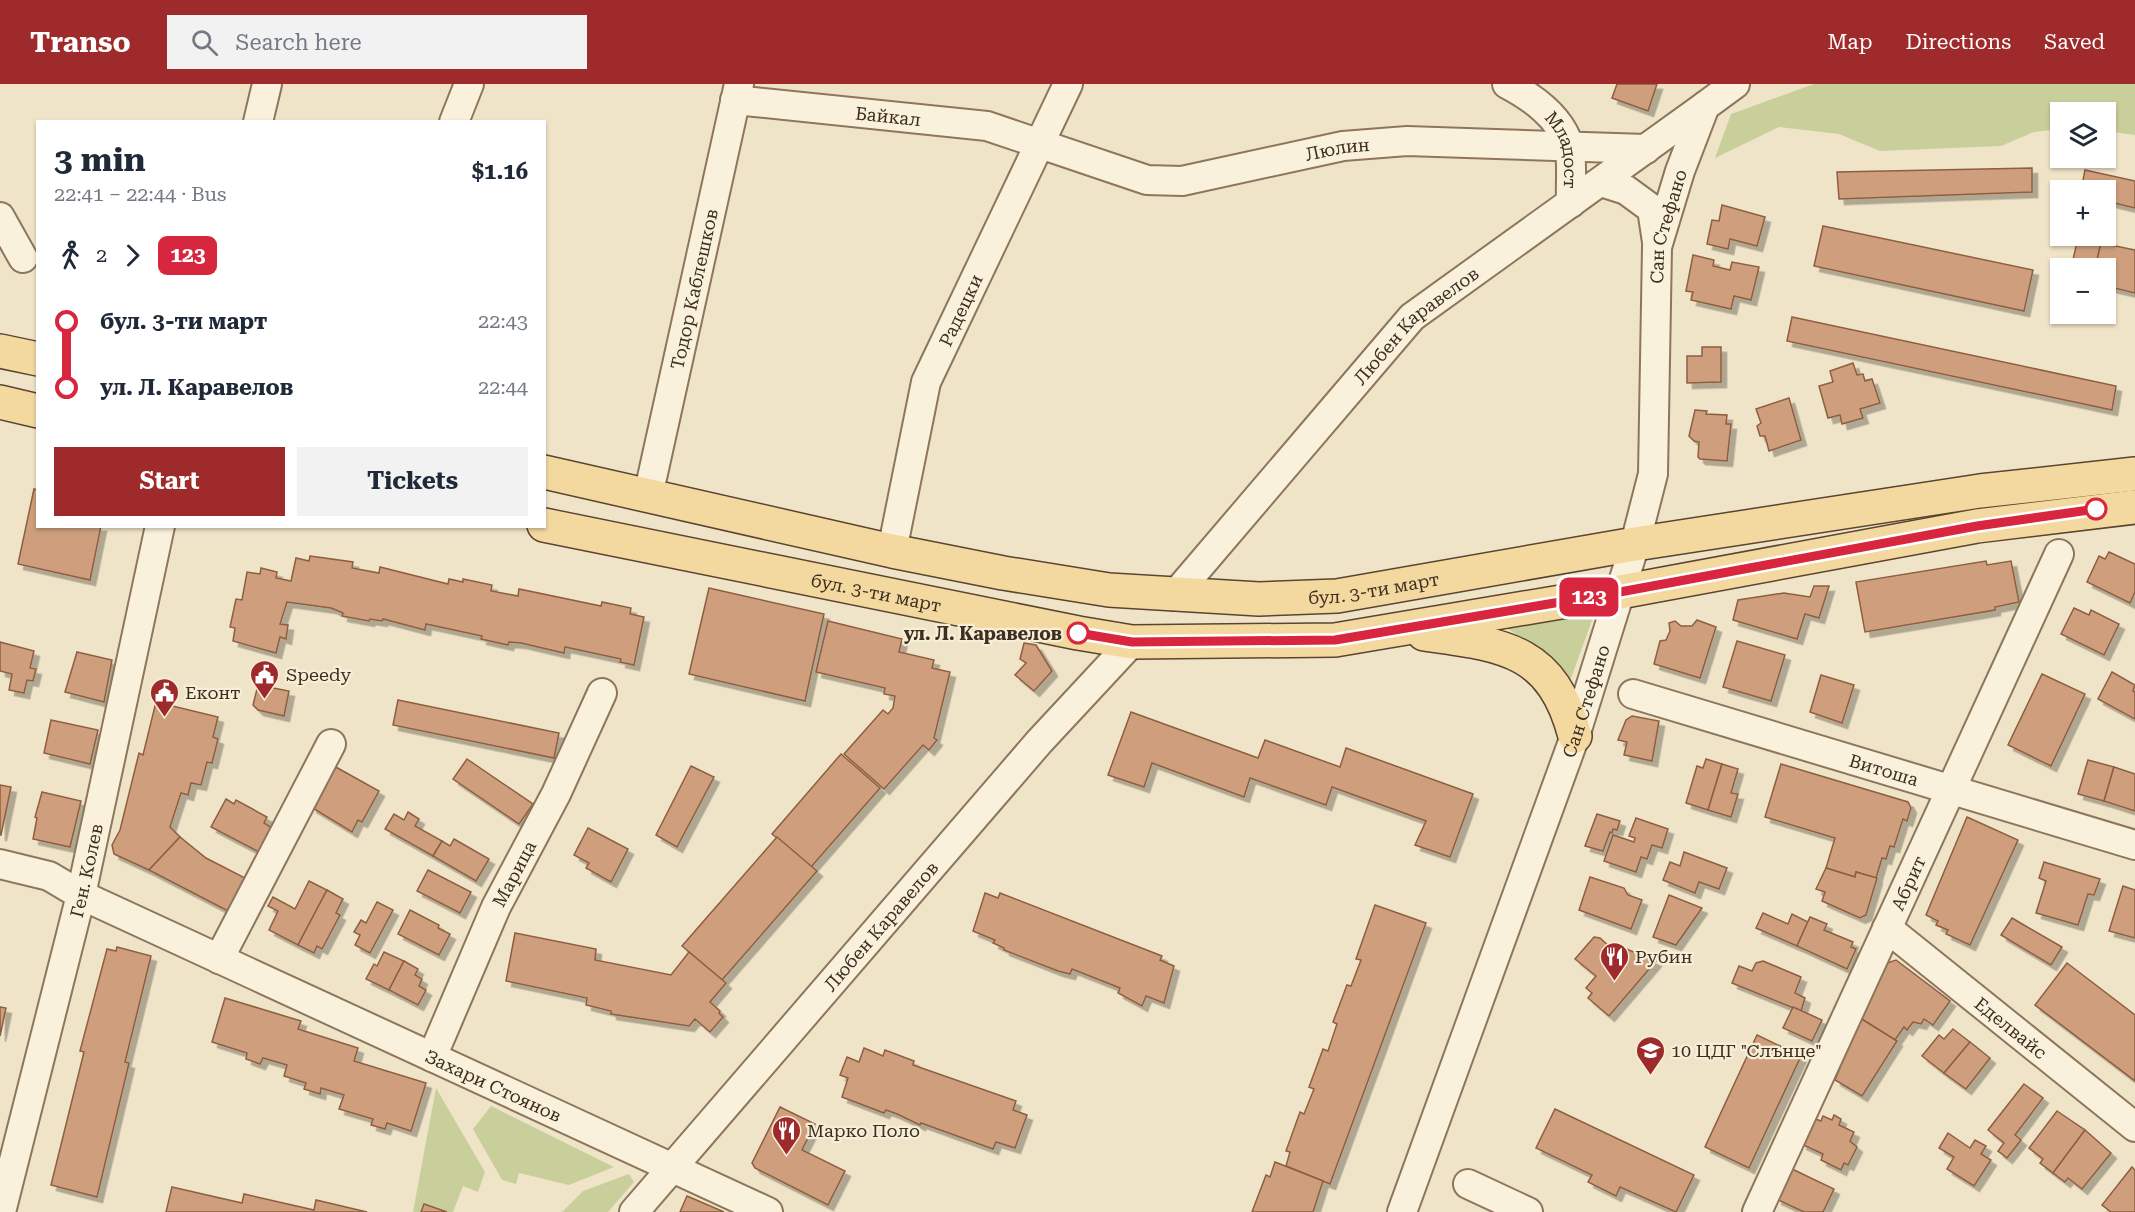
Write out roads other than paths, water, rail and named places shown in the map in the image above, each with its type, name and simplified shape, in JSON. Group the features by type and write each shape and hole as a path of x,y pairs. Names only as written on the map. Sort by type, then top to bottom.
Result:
{"main road":[{"path":"0,351 36,359"},
{"path":"0,402 36,411"},
{"name":"бул. 3-ти март","path":"546,472 892,551 1109,590 1174,596 1259,599 1337,596 1635,544 1980,491 2135,474"},
{"name":"бул. 3-ти март","path":"546,525 883,596 1132,642 1335,640 1620,592 1977,526 2135,507"},
{"path":"1395,630 1494,646 1527,658 1550,679 1556,688 1567,707 1575,736"}],"street":[{"path":"258,120 267,84"},
{"path":"455,120 469,84"},
{"name":"Радецки","path":"892,551 926,382 1068,84"},
{"name":"Младост","path":"1507,84 1525,93 1562,127 1570,148 1571,203"},
{"path":"1705,106 1736,84"},
{"name":"Байкал","path":"737,92 987,126 1040,143"},
{"name":"Тодор Каблешков","path":"648,496 737,92"},
{"name":"Любен Каравелов","path":"1174,596 1413,317 1705,106"},
{"name":"Сан Стефано","path":"1402,1212 1575,736 1635,544 1653,474 1657,247 1680,171 1705,106"},
{"name":"Люлин","path":"1040,143 1112,170 1147,180 1182,182 1343,146 1407,141 1646,149"},
{"path":"1601,182 1626,190 1652,209 1657,247"},
{"path":"0,217 23,258"},
{"name":"Ген. Колев","path":"1,1212 81,895 160,528"},
{"name":"Абрит","path":"1757,1212 2059,554"},
{"name":"Любен Каравелов","path":"634,1212 1039,742 1132,642"},
{"name":"Марица","path":"432,1057 496,907 556,794 602,693"},
{"name":"Витоша","path":"1633,694 2135,845"},
{"path":"219,959 331,744"},
{"name":"Захари Стоянов","path":"0,864 49,876 81,895 768,1212"},
{"name":"Еделвайс","path":"1887,928 2135,1127"},
{"path":"1468,1184 1528,1212"}],"place":[{"name":"ул. Л. Каравелов","path":"1078,633"},
{"name":"Speedy","path":"265,700"},
{"name":"Еконт","path":"164,718"},
{"name":"Рубин","path":"1614,982"},
{"name":"10 ЦДГ \"Слънце\"","path":"1650,1076"},
{"name":"Марко Поло","path":"786,1156"}]}
